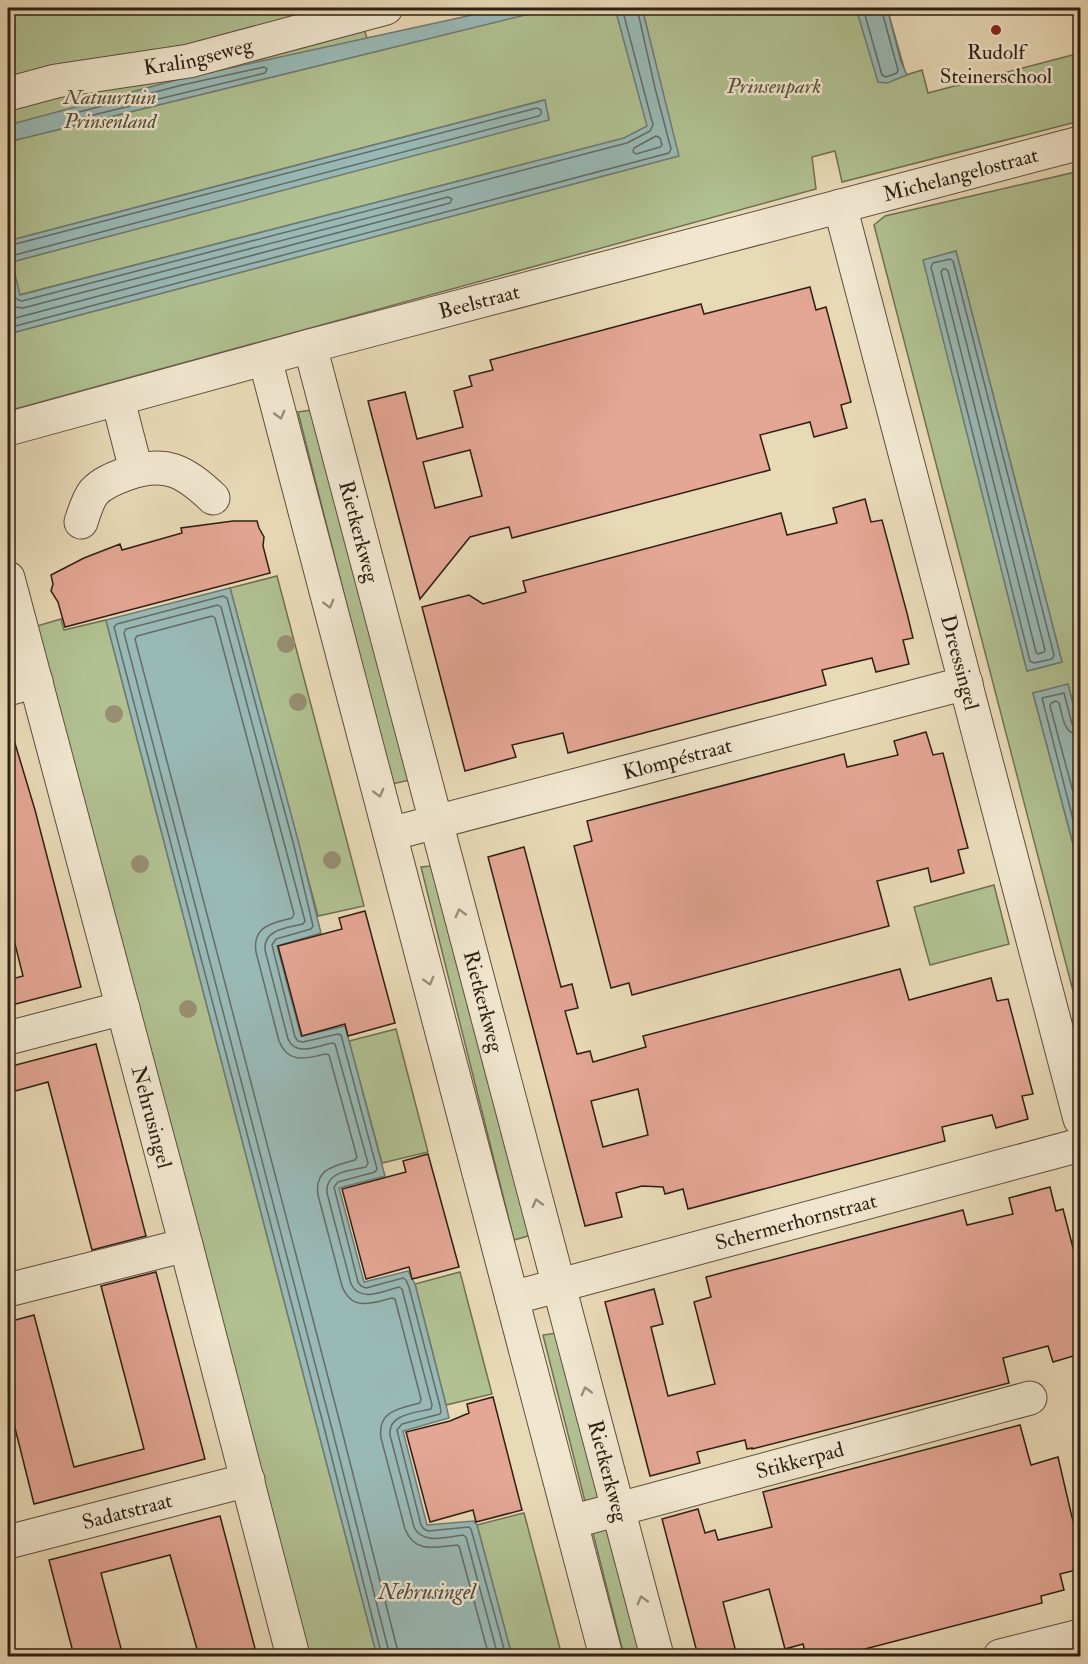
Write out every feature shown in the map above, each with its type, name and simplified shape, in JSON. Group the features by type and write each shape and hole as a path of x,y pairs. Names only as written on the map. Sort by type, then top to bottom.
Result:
{"street":[{"name":"Kralingseweg","path":"8,94 56,81 189,62 386,8"},
{"name":"Michelangelostraat","path":"840,206 1080,143"},
{"name":"Beelstraat","path":"8,429 310,346 840,206"},
{"name":"Dreessingel","path":"840,206 1080,1119"},
{"name":"Rietkerkweg","path":"310,346 657,1656"},
{"path":"265,359 606,1656"},
{"path":"118,400 136,470"},
{"path":"81,522 93,493 114,478 136,470 160,466 196,482 213,498"},
{"name":"Nehrusingel","path":"8,578 22,685 123,1008 293,1656"},
{"name":"Klompéstraat","path":"390,834 966,683"},
{"path":"8,1038 123,1008"},
{"name":"Schermerhornstraat","path":"512,1298 1080,1146"},
{"path":"8,1290 186,1245"},
{"name":"Stikkerpad","path":"571,1522 1030,1398"},
{"name":"Sadatstraat","path":"8,1542 248,1480"},
{"path":"1000,1656 1080,1636"}],"green space":[{"name":"Natuurtuin Prinsenland","path":"8,8 357,8 367,38 535,8 615,8 648,126 625,138 19,295 11,262 549,119 544,100 8,241"},
{"name":"Prinsenpark","path":"642,8 887,8 906,75 922,70 928,93 1080,53 1080,121 842,182 835,151 812,157 816,189 8,411 8,334 678,156"},
{"path":"1080,171 1080,732 1068,685 1033,693 1080,870 1080,1018 874,225 885,216","holes":["956,251 1062,662 1027,671 924,260"]},
{"path":"320,409 418,778 392,784 298,412"},
{"path":"277,576 364,906 318,916 230,588"},
{"path":"61,619 64,630 106,620 377,1656 309,1656 37,626"},
{"path":"442,865 539,1233 514,1240 421,867"},
{"path":"994,885 1009,944 930,965 914,907"},
{"path":"396,1029 428,1152 382,1163 349,1041"},
{"path":"460,1272 492,1394 446,1405 415,1284"},
{"path":"564,1332 650,1656 624,1656 543,1335"},
{"path":"524,1513 562,1656 512,1656 477,1525"}],"water":[{"path":"504,8 554,8 8,142 8,125 180,79"},
{"path":"615,8 642,8 679,156 8,334 8,241 545,100 549,120 12,262 20,295 624,138 647,126"},
{"path":"856,8 887,8 901,62 907,75 887,83 878,82"},
{"path":"956,251 1062,662 1027,671 923,260"},
{"name":"Nehrusingel","path":"230,588 321,933 277,946 301,1036 345,1026 385,1176 339,1188 364,1282 408,1271 415,1284 449,1418 403,1431 427,1525 474,1521 477,1525 512,1656 377,1656 106,620"},
{"path":"1068,684 1080,732 1080,870 1033,693"}],"building":[{"path":"810,287 816,310 826,307 845,379 851,402 841,405 847,428 814,437 810,422 760,435 770,470 512,538 509,527 470,537 420,599 368,401 405,392 417,439 463,427 454,391 472,386 469,376 493,370 490,360 701,304 704,314","holes":["470,450 482,496 435,508 423,462"]},
{"path":"865,499 871,522 882,520 907,613 913,638 903,640 909,664 876,672 872,658 822,670 826,685 568,753 563,733 512,745 516,757 465,771 422,607 469,595 483,604 526,592 523,581 781,513 787,535 837,523 833,508"},
{"path":"233,521 257,521 264,537 263,546 270,573 65,627 58,602 51,591 53,584 51,575 84,558 120,544 122,550 182,533 181,528"},
{"path":"926,732 933,755 943,753 968,848 958,850 964,873 931,882 928,868 877,881 889,926 632,995 629,983 611,988 574,846 592,841 587,821 844,754 847,767 898,755 894,741"},
{"path":"14,740 35,810 81,987 8,1006 8,980 23,976 8,916 8,741"},
{"path":"524,847 561,987 572,984 578,1008 565,1011 577,1054 590,1051 593,1062 646,1047 643,1036 900,969 909,1000 991,978 997,1001 1008,999 1033,1094 1022,1096 1028,1119 996,1128 992,1115 942,1127 945,1141 688,1209 683,1189 665,1194 663,1187 642,1186 616,1193 622,1217 585,1226 488,857","holes":["638,1089 648,1135 603,1147 591,1101"]},
{"path":"365,911 395,1023 348,1036 345,1024 302,1036 278,946 342,929 339,918"},
{"path":"96,1044 146,1236 92,1250 48,1082 8,1093 8,1067"},
{"path":"428,1154 459,1267 412,1279 409,1267 366,1279 342,1189 406,1172 403,1161"},
{"path":"1050,1187 1056,1211 1063,1209 1080,1275 1080,1354 1053,1362 1048,1346 1003,1358 1009,1383 752,1449 747,1449 745,1440 697,1452 700,1463 650,1476 605,1302 654,1289 663,1324 651,1327 668,1396 715,1384 694,1302 711,1297 706,1277 963,1210 967,1225 1013,1214 1009,1198"},
{"path":"156,1272 205,1459 34,1504 8,1400 8,1322 34,1315 74,1467 144,1449 101,1286"},
{"path":"493,1397 522,1510 476,1522 473,1510 430,1522 406,1432 450,1421 469,1413 467,1404"},
{"path":"1020,1425 1031,1465 1058,1457 1080,1547 1080,1569 1060,1574 1064,1590 1041,1596 1042,1603 838,1656 806,1656 803,1644 785,1649 769,1589 723,1602 737,1656 698,1656 662,1519 698,1509 705,1533 715,1530 718,1540 772,1527 763,1492"},
{"path":"220,1516 257,1656 199,1656 170,1555 101,1573 123,1656 74,1656 49,1560"}],"place":[{"name":"Rudolf Steinerschool","path":"996,30"}]}
